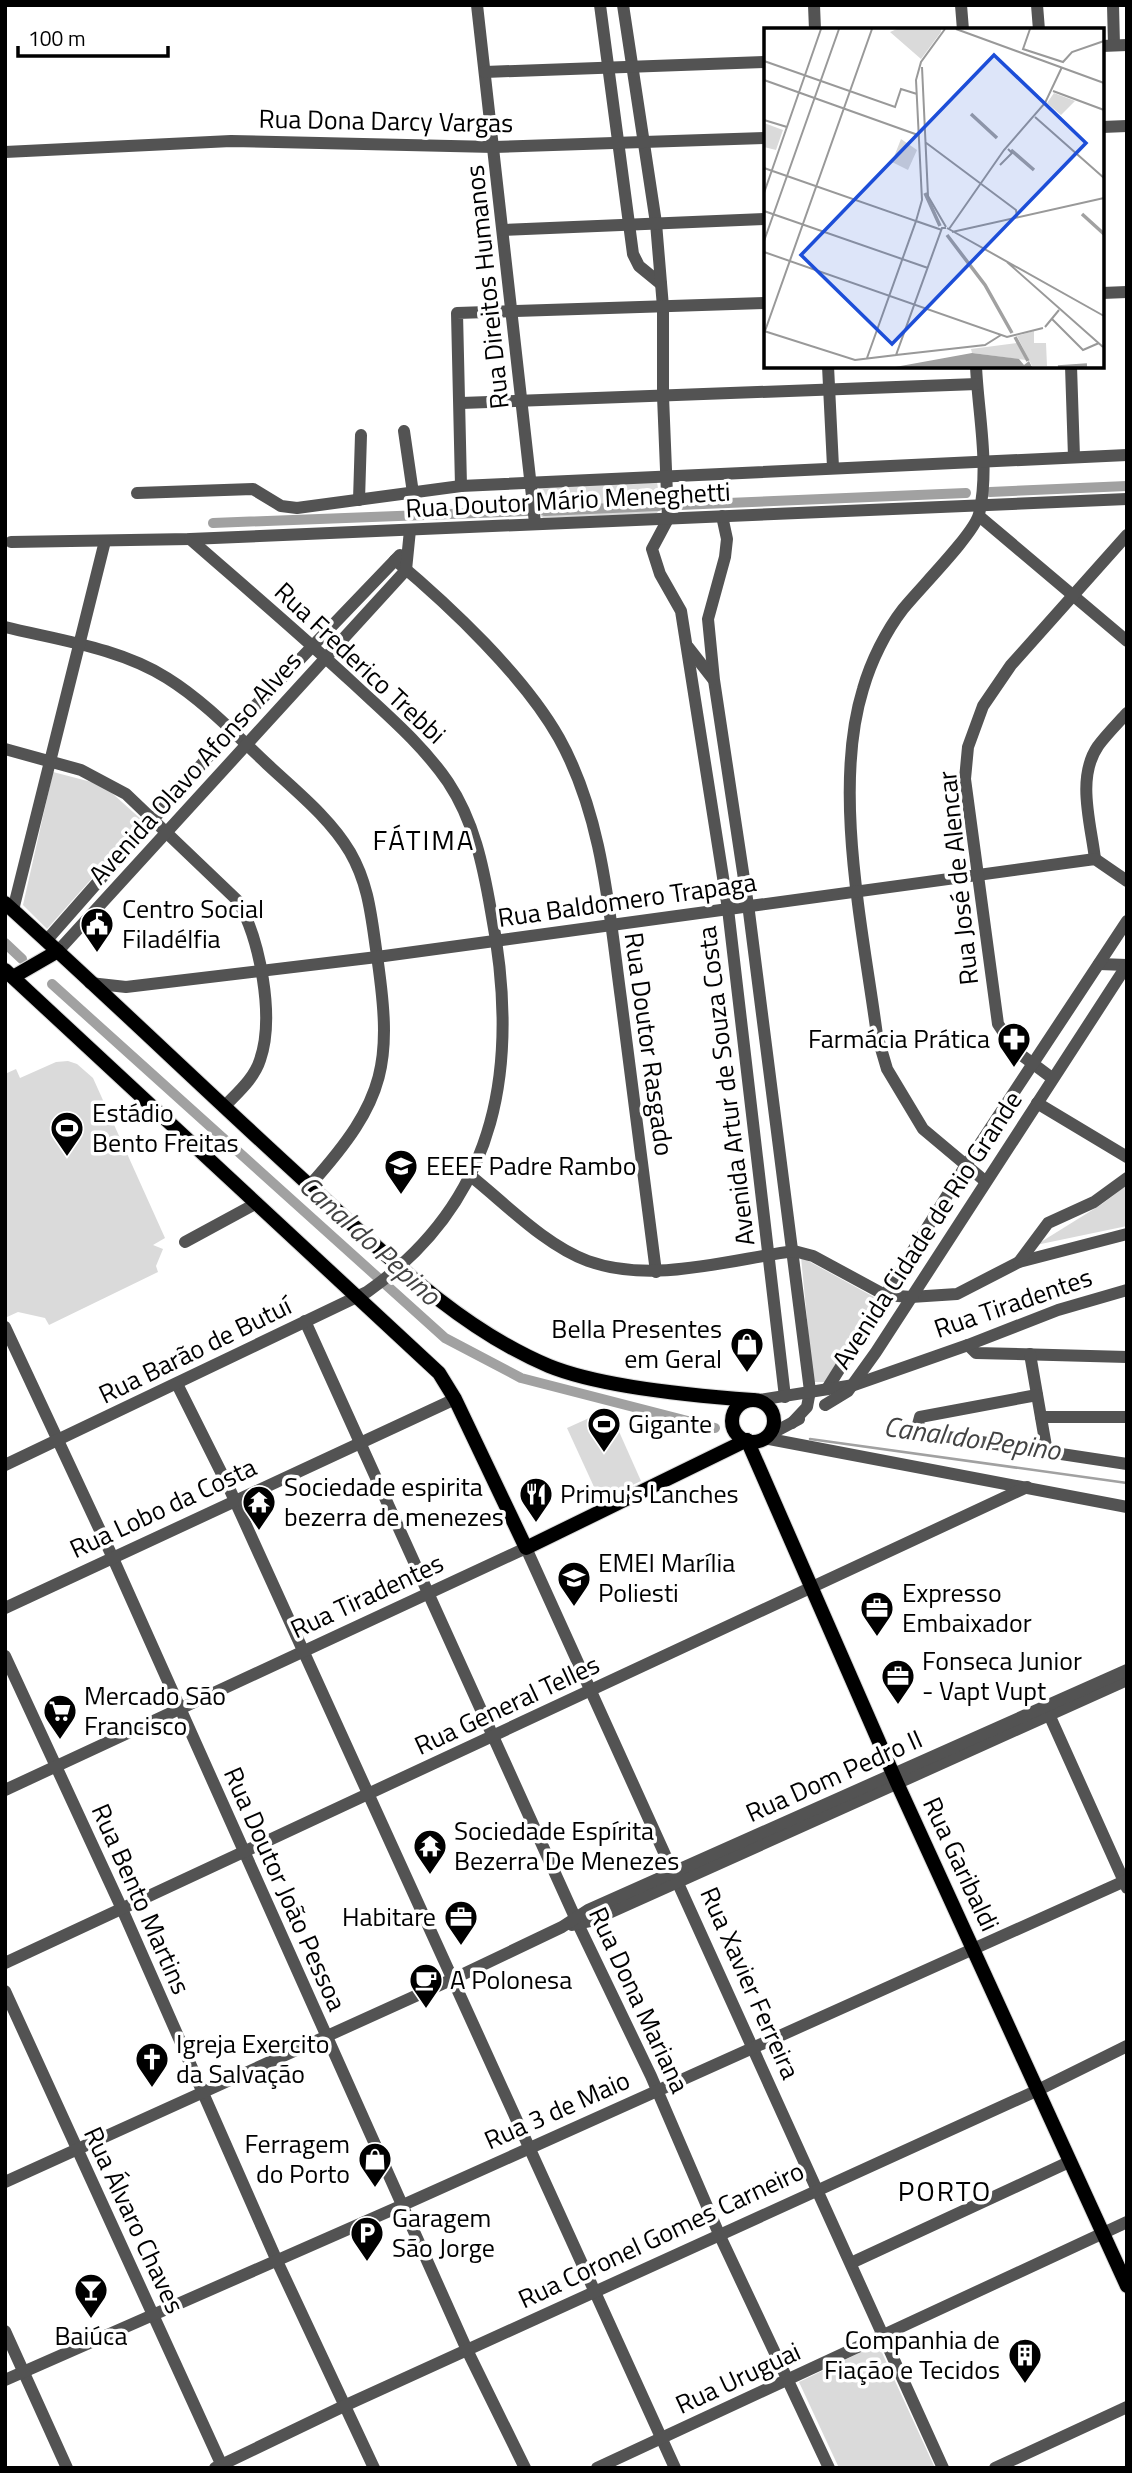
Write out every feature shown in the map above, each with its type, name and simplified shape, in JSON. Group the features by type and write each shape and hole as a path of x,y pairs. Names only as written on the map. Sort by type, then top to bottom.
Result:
{"main road":[{"path":"9,907 310,1185 393,1272 509,1347 552,1367 603,1380 756,1400 773,1413 774,1425 758,1439 734,1429 733,1418 742,1403 756,1400"},
{"path":"40,961 47,941"},
{"path":"8,976 58,951"},
{"name":"Rua Xavier Ferreira","path":"8,976 257,1203 363,1294 439,1373 455,1399 526,1548"},
{"name":"Rua Tiradentes","path":"526,1548 758,1439"},
{"name":"Rua Garibaldi","path":"758,1439 755,1462 895,1779 1127,2286"}],"street":[{"name":"Rua Direitos Humanos","path":"477,5 535,523"},
{"path":"600,5 633,254 639,266 661,284"},
{"path":"623,5 656,223 663,307 668,519"},
{"path":"814,5 815,28"},
{"path":"961,5 963,28"},
{"path":"1037,5 1038,28"},
{"path":"1113,5 1115,45"},
{"path":"485,72 764,62"},
{"path":"1104,127 1127,126"},
{"name":"Rua Dona Darcy Vargas","path":"5,152 231,141 494,147 764,138"},
{"path":"504,230 764,219"},
{"path":"1104,293 1127,292"},
{"path":"461,486 457,313 764,303"},
{"path":"828,368 832,467"},
{"path":"976,368 982,461 979,510 901,611 880,647 863,686 852,729 848,790 877,1035 887,1069 923,1129 985,1181"},
{"path":"1070,368 1074,457"},
{"path":"461,403 977,384"},
{"path":"404,431 413,493"},
{"path":"359,500 361,435"},
{"name":"Rua Doutor Mário Meneghetti","path":"137,493 253,489 281,506 297,508 461,486 1127,455"},
{"name":"Rua Doutor Mário Meneghetti","path":"11,542 190,539 722,516 979,510 1127,499"},
{"path":"979,510 1127,641"},
{"name":"Avenida Artur de Souza Costa","path":"722,516 727,539 725,557 708,619 713,680 748,905 810,1391"},
{"name":"Avenida Artur de Souza Costa","path":"668,519 652,549 660,574 681,611 687,646 728,909 785,1397"},
{"path":"406,570 410,530"},
{"name":"Rua José de Alencar","path":"1052,1078 1032,1065 1006,1041 998,1024 965,779 968,747 983,706 1011,665 1127,535"},
{"name":"Rua Frederico Trebbi","path":"190,539 312,644 430,758 459,799 480,852 497,940 505,1012 504,1053 494,1114 472,1177 450,1210 393,1272"},
{"path":"9,907 81,645 105,541"},
{"name":"Avenida Olavo Afonso Alves","path":"47,941 231,731 408,547"},
{"name":"Rua Doutor Rasgado","path":"394,560 514,675 559,739 581,783 595,828 611,925 656,1272"},
{"name":"Avenida Olavo Afonso Alves","path":"58,951 406,570"},
{"path":"5,627 81,645 128,660 166,677 246,744 328,822 350,851 366,883 385,1038 380,1078 366,1113 347,1144 310,1185"},
{"name":"Avenida Artur de Souza Costa","path":"687,646 713,680"},
{"path":"1127,713 1096,748 1088,772 1086,792 1095,859 1127,881"},
{"path":"5,749 101,779 126,794 169,832 238,901 246,916 261,971 266,1018 265,1043 250,1079 224,1107"},
{"name":"Rua Baldomero Trapaga","path":"89,983 126,987 377,957 1095,859"},
{"name":"Avenida Cidade de Rio Grande","path":"827,1389 966,1165 1127,920"},
{"path":"1099,964 1127,965"},
{"name":"Avenida Cidade de Rio Grande","path":"825,1405 853,1385 876,1352 1127,965"},
{"path":"120,1011 115,1002 118,994 126,987"},
{"path":"748,1080 771,1077"},
{"path":"1037,1103 1127,1157"},
{"path":"472,1177 544,1234 587,1261 656,1272 794,1251 813,1256 885,1295 911,1297 957,1294 1019,1262 1127,1234"},
{"path":"1019,1262 1048,1223 1094,1202 1127,1178"},
{"path":"185,1242 257,1203"},
{"name":"Rua Barão de Butuí","path":"5,1465 363,1294 393,1272"},
{"name":"Rua Tiradentes","path":"756,1400 853,1385 1058,1310 1127,1290"},
{"name":"Rua Dona Mariana","path":"305,1321 657,2090 719,2234 829,2468"},
{"name":"Rua Doutor João Pessoa","path":"7,1334 112,1556 467,2350 525,2468"},
{"path":"968,1345 976,1353 1127,1357"},
{"path":"876,1352 879,1370 889,1373"},
{"path":"1030,1354 1047,1452"},
{"name":"Rua Tiradentes","path":"758,1439 916,1363"},
{"path":"177,1384 304,1652 527,2148 675,2468"},
{"path":"792,1423 810,1400 810,1391"},
{"path":"1037,1395 920,1417 916,1432 1127,1464"},
{"name":"Rua Lobo da Costa","path":"5,1608 455,1399"},
{"path":"1041,1417 1127,1417"},
{"path":"758,1439 1127,1507"},
{"name":"Rua General Telles","path":"5,1963 1027,1487"},
{"name":"Rua Tiradentes","path":"5,1790 526,1548"},
{"name":"Rua Xavier Ferreira","path":"526,1548 943,2468"},
{"name":"Rua Bento Martins","path":"5,1656 122,1909 277,2261 374,2468"},
{"name":"Rua Dom Pedro II","path":"5,2182 203,2094 577,1920 1118,1680 1127,1670"},
{"path":"1047,1710 1126,1883"},
{"name":"Rua 3 de Maio","path":"5,2380 403,2205 973,1948 1126,1883"},
{"name":"Rua Álvaro Chaves","path":"5,1991 220,2467"},
{"name":"Rua Coronel Gomes Carneiro","path":"220,2467 344,2406 1036,2091 1127,2046"},
{"path":"851,2263 1069,2162"},
{"name":"Rua Uruguai","path":"597,2468 1127,2222"},
{"path":"5,2330 67,2468"},
{"path":"995,2468 1127,2407"}],"shaded area":[{"path":"657,482 661,508 656,514 543,518 539,514 539,487"},
{"path":"53,772 103,785 143,821 47,929 23,905"},
{"name":"Estádio Bento Freitas","path":"68,1061 77,1064 93,1078 165,1238 153,1245 163,1249 156,1266 158,1272 49,1325 45,1318 18,1312 7,1317 5,1314 5,1074 16,1069 20,1078 56,1062"},
{"path":"1127,1185 1127,1226 1036,1245 1102,1204"},
{"path":"801,1257 874,1297 825,1382 813,1382"},
{"name":"Gigante","path":"609,1409 641,1481 600,1500 567,1428"},
{"path":"878,2344 935,2468 839,2468 799,2382"}],"waterway":[{"path":"990,492 1127,486"},
{"path":"679,505 966,493"},
{"path":"545,511 658,506"},
{"path":"213,523 527,511"},
{"name":"Canal do Pepino","path":"5,943 22,959"},
{"name":"Canal do Pepino","path":"52,984 445,1338 521,1378 715,1428"},
{"name":"Canal do Pepino","path":"810,1439 1127,1483"}],"place":[{"name":"Centro Social Filadélfia","path":"97,954"},
{"name":"Farmácia Prática","path":"1014,1069"},
{"name":"Estádio Bento Freitas","path":"67,1158"},
{"name":"EEEF Padre Rambo","path":"401,1196"},
{"name":"Bella Presentes em Geral","path":"747,1374"},
{"name":"Gigante","path":"604,1454"},
{"name":"Primu's Lanches","path":"536,1524"},
{"name":"Sociedade espirita bezerra de menezes","path":"259,1532"},
{"name":"EMEI Marília Poliesti","path":"574,1608"},
{"name":"Expresso Embaixador","path":"877,1638"},
{"name":"Fonseca Junior - Vapt Vupt","path":"898,1706"},
{"name":"Mercado São Francisco","path":"60,1741"},
{"name":"Sociedade Espírita Bezerra De Menezes","path":"430,1876"},
{"name":"Habitare","path":"461,1947"},
{"name":"A Polonesa","path":"426,2010"},
{"name":"Igreja Exercito da Salvação","path":"152,2089"},
{"name":"Ferragem do Porto","path":"375,2189"},
{"name":"Garagem São Jorge","path":"367,2263"},
{"name":"Baiúca","path":"91,2320"},
{"name":"Companhia de Fiação e Tecidos","path":"1025,2385"}],"district":[{"name":"FÁTIMA","path":"424,840"},
{"name":"PORTO","path":"945,2191"}]}
